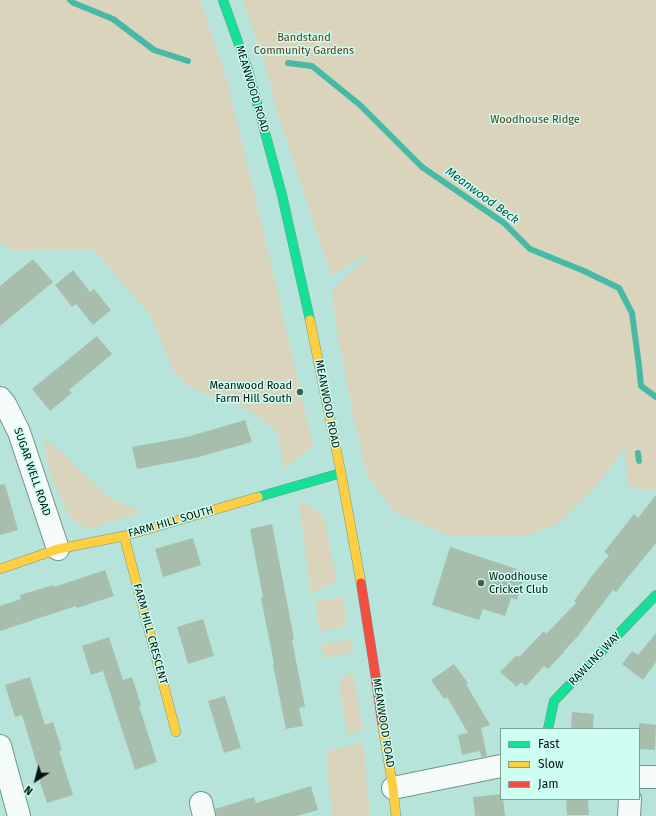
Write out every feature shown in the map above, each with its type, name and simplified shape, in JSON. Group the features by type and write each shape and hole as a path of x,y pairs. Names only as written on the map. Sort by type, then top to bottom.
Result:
{"street":[{"name":"MEANWOOD ROAD","path":"223,0 248,70 282,195 309,314 341,473 359,574 393,788 396,816"},
{"name":"SUGAR WELL ROAD","path":"0,398 5,404 19,432 58,549"},
{"name":"FARM HILL SOUTH","path":"0,569 58,549 124,536 341,473"},
{"name":"FARM HILL CRESCENT","path":"124,536 176,732"},
{"name":"RAWLING WAY","path":"548,728 554,701 656,595"},
{"path":"0,746 19,816"},
{"path":"393,788 500,766"},
{"path":"640,777 656,777"},
{"path":"629,816 630,800"}],"green space":[{"path":"0,0 200,0 227,81 313,446 284,469 277,432 256,414 188,386 174,372 151,316 93,249 13,251 0,241"},
{"path":"243,0 656,0 656,490 628,487 625,447 594,489 556,525 525,536 451,536 394,512 367,475 337,333 332,290 375,249 331,276 278,115 266,68"},
{"path":"44,437 110,498 142,512 89,529 71,520 54,484 45,452"},
{"path":"298,498 324,516 337,581 311,594"},
{"path":"343,597 347,625 319,632 316,601"},
{"path":"350,639 353,652 325,659 321,645"},
{"path":"353,673 363,730 348,735 339,687 344,676"},
{"path":"363,743 370,816 332,816 326,751"}],"building":[{"path":"33,259 53,282 0,326 0,286"},
{"path":"73,270 90,292 94,289 111,310 93,325 76,304 72,307 55,285"},
{"path":"97,336 112,354 69,390 72,393 50,411 32,389"},
{"path":"245,420 252,442 195,458 137,469 132,447 187,437"},
{"path":"5,484 18,530 0,535 0,485"},
{"path":"656,495 656,543 616,592 613,590 578,636 548,669 544,666 526,686 521,682 517,687 500,672 517,655 519,657 544,631 546,634 576,603 574,601 587,582 609,555 604,552 634,514 638,518"},
{"path":"272,524 294,639 292,640 305,707 299,708 303,726 286,729 273,665 261,598 263,597 250,529"},
{"path":"193,538 201,565 163,577 155,549"},
{"name":"Woodhouse Cricket Club","path":"450,547 526,572 517,600 511,598 505,616 483,609 479,620 432,605"},
{"path":"105,570 114,596 77,608 76,606 0,631 0,606 21,599 20,595 53,585 54,587"},
{"path":"203,619 214,656 188,664 177,627"},
{"path":"656,633 656,662 643,680 622,664 632,651 638,655"},
{"path":"109,637 123,680 132,677 141,705 139,706 157,762 135,770 103,671 91,675 82,646"},
{"path":"454,664 468,683 466,684 490,725 481,728 487,756 482,757 479,751 462,755 458,735 468,733 447,697 444,699 431,680"},
{"path":"30,677 45,725 53,722 62,750 59,751 73,795 47,803 38,776 40,775 22,715 15,717 5,685"},
{"path":"225,696 241,748 224,753 208,701"},
{"path":"572,712 594,714 593,728 571,728"},
{"path":"639,723 656,725 655,750 640,749"},
{"path":"311,786 318,810 296,816 216,816 215,809 254,797 256,803"},
{"path":"500,794 500,800 503,800 505,816 475,816 473,797"},
{"path":"566,800 588,800 589,815 567,815"}],"waterway":[{"name":"Meanwood Beck","path":"70,0 113,19 154,50 188,61"},
{"name":"Meanwood Beck","path":"288,63 312,66 360,105 422,167 504,223 530,249 584,271 619,288 632,313 641,386 656,397"},
{"path":"638,453 639,461"}],"traffic: fast":[{"path":"223,0 248,70 282,195 310,320"},
{"path":"258,497 341,473"},
{"path":"548,728 554,701 656,595"}],"traffic: slow":[{"path":"310,320 341,473 361,583"},
{"path":"0,569 58,549 124,536 258,497"},
{"path":"124,536 176,732"},
{"path":"382,722 396,816"}],"traffic: jam":[{"path":"361,583 382,722"}],"place":[{"name":"Meanwood Road Farm Hill South","path":"300,392"},
{"name":"Woodhouse Cricket Club","path":"481,583"}],"park label":[{"name":"Bandstand Community Gardens","path":"304,44"},
{"name":"Woodhouse Ridge","path":"535,120"}]}
